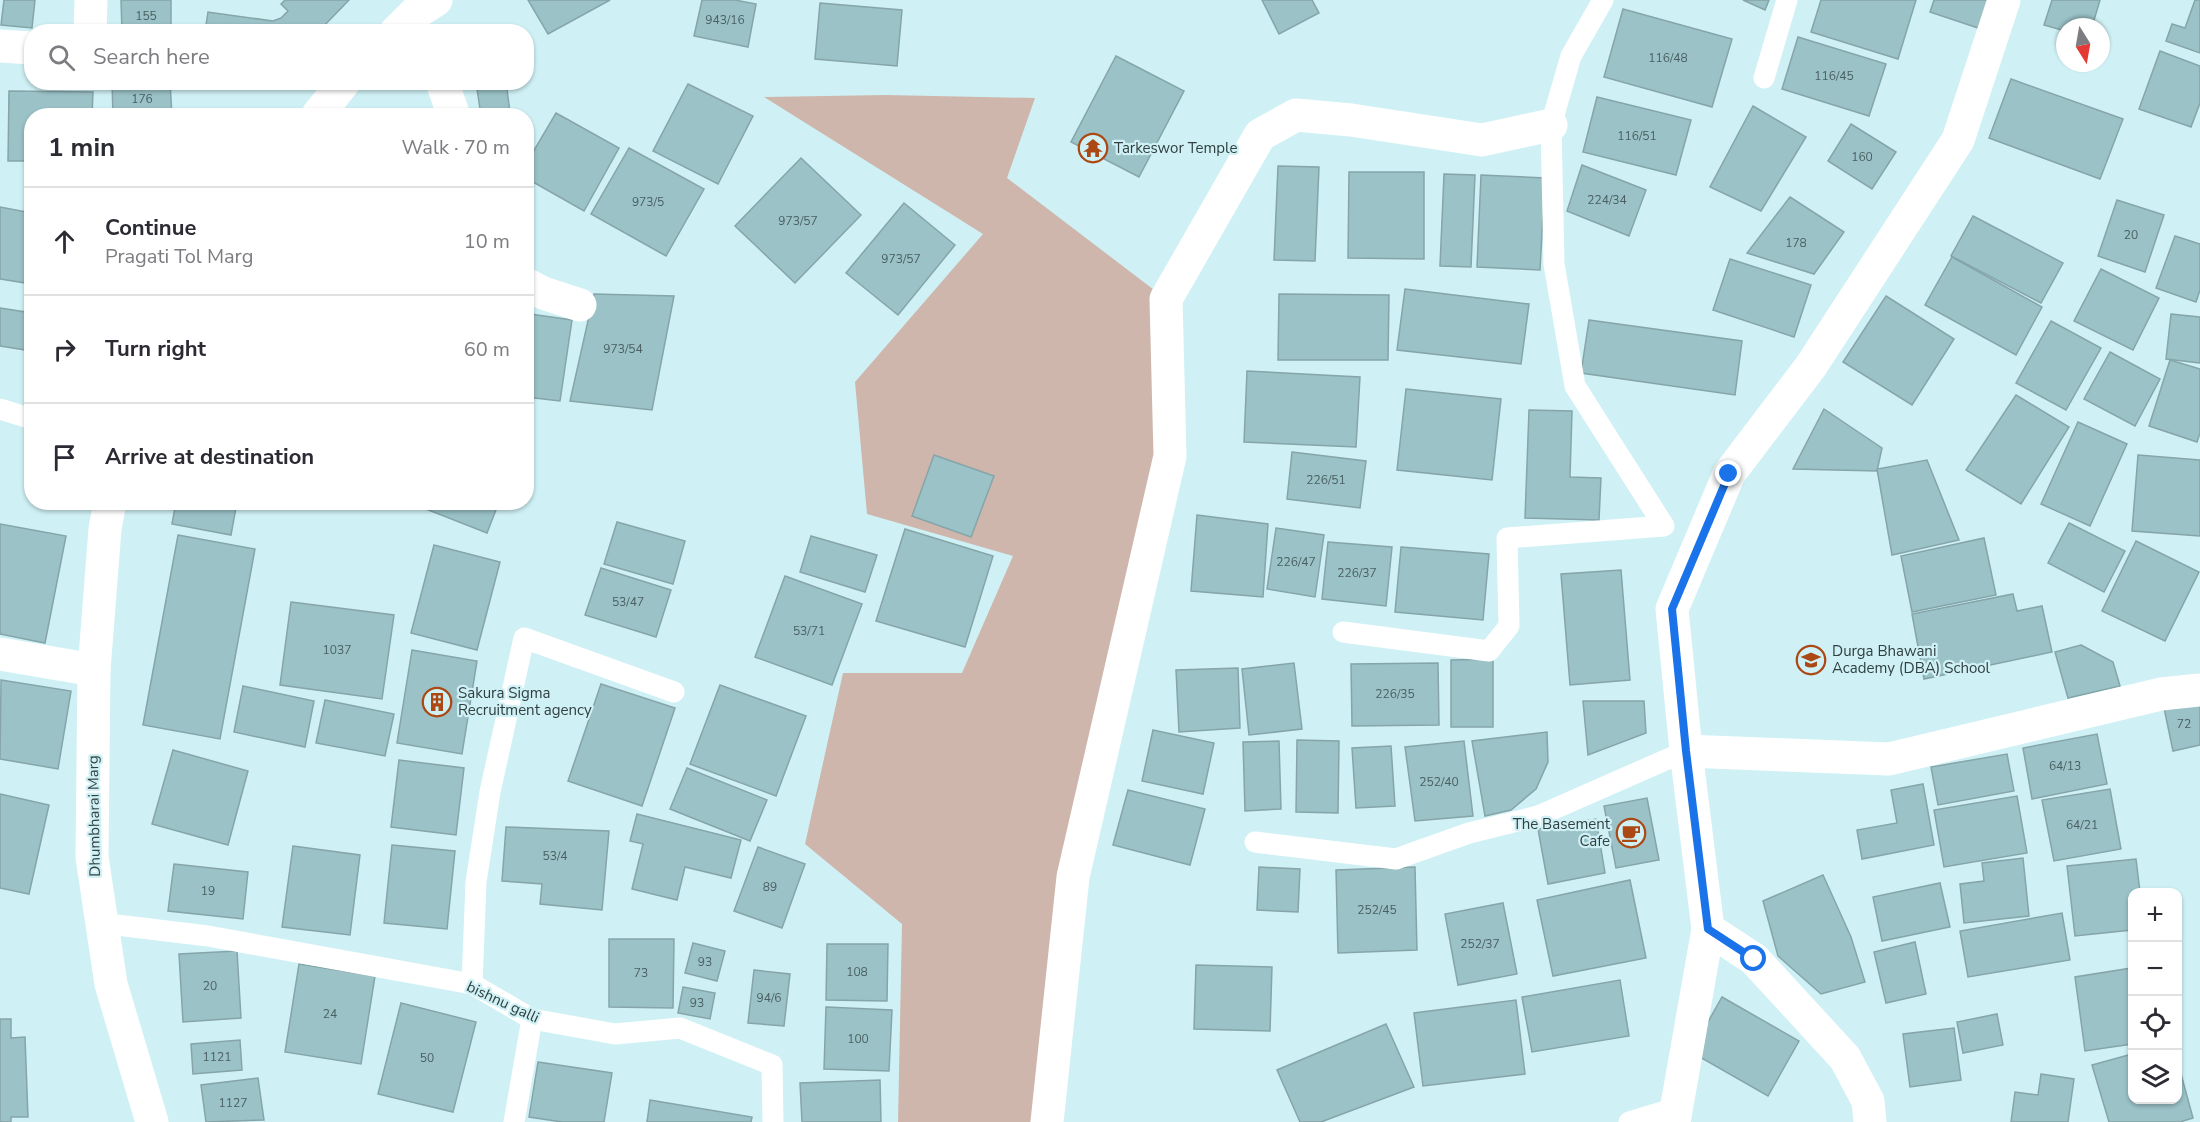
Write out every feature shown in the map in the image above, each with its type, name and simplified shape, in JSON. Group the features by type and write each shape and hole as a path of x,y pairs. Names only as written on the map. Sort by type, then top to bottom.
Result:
{"street":[{"path":"90,24 91,0"},
{"path":"1674,1115 1708,929 1686,751 1672,609 1729,474 1811,366 1958,140 2004,0"},
{"path":"0,46 24,48"},
{"path":"323,108 338,90"},
{"path":"445,90 451,108"},
{"path":"1047,1122 1073,878 1170,456 1166,299 1260,135 1296,115 1350,120 1482,140 1551,125"},
{"path":"534,288 580,305"},
{"name":"Dhumbharai Marg","path":"109,510 94,670 92,857 100,923 111,984 152,1122"},
{"path":"0,654 94,670"},
{"path":"1686,751 1889,759 2161,694 2200,690"},
{"path":"1708,929 1754,959 1845,1058 1868,1101 1870,1122"}],"lane":[{"path":"1343,632 1489,651 1509,626 1507,538 1664,526 1575,386 1554,264 1551,125 1571,56 1603,0"},
{"path":"1764,78 1787,0"},
{"path":"0,409 24,416"},
{"path":"472,984 476,882 490,792 524,639 674,692"},
{"path":"1255,842 1396,859 1469,833 1538,816 1686,751"},
{"name":"bishnu galli","path":"100,923 208,936 472,984 532,1019 615,1034 680,1028 772,1065 773,1122"},
{"path":"514,1122 532,1019"},
{"path":"1629,1122 1674,1115"}],"shaded area":[{"path":"886,95 1035,98 1007,178 1166,299 1170,434 1039,1122 898,1122 902,924 805,844 843,673 962,673 1013,556 867,514 855,382 983,234 764,97"}],"building":[{"path":"4,0 35,0 32,24 24,24 24,27 1,25"},
{"path":"121,0 171,0 171,24 122,24"},
{"path":"285,0 349,0 326,24 206,24 208,12 273,21 281,18 288,11 281,4"},
{"path":"528,0 610,0 548,34"},
{"path":"702,0 735,0 756,4 748,47 694,36"},
{"path":"1262,0 1312,0 1319,13 1279,34"},
{"path":"1743,0 1769,0 1765,10"},
{"path":"1821,0 1916,0 1898,59 1811,32"},
{"path":"1934,0 1988,0 1978,28 1930,12"},
{"path":"2052,0 2100,0 2095,18 2056,18 2056,28 2044,25"},
{"path":"2195,0 2200,0 2200,53 2166,41 2172,24 2185,28"},
{"path":"820,3 902,10 897,66 815,59"},
{"path":"1623,9 1732,39 1712,107 1604,77"},
{"path":"1798,37 1886,64 1869,116 1782,89"},
{"path":"2160,51 2200,66 2200,103 2191,127 2139,109"},
{"path":"1116,56 1184,91 1139,177 1071,142"},
{"path":"2011,79 2123,119 2100,179 1989,138"},
{"path":"688,84 753,116 718,184 653,151"},
{"path":"112,90 170,90 172,108 113,108"},
{"path":"477,90 507,90 509,108 480,108"},
{"path":"9,91 93,92 92,108 24,108 24,161 8,161"},
{"path":"1597,97 1691,120 1676,175 1583,152"},
{"path":"1753,106 1806,137 1761,211 1710,187"},
{"path":"556,113 619,148 584,211 534,183 534,150"},
{"path":"1851,124 1896,152 1872,189 1828,161"},
{"path":"629,148 704,189 666,256 591,214"},
{"path":"801,158 861,215 795,283 735,226"},
{"path":"1582,165 1646,190 1629,236 1567,211"},
{"path":"1278,166 1319,167 1315,261 1274,260"},
{"path":"1349,172 1424,172 1424,259 1348,258"},
{"path":"1444,174 1475,175 1471,267 1440,266"},
{"path":"1481,175 1545,178 1540,270 1477,267"},
{"path":"1790,197 1844,232 1814,274 1747,253"},
{"path":"2117,200 2164,215 2145,272 2098,256"},
{"path":"904,203 955,245 898,315 846,273"},
{"path":"0,207 24,212 24,283 0,279"},
{"path":"1973,216 2063,263 2041,303 1951,256"},
{"path":"2175,236 2200,244 2200,290 2196,302 2156,288"},
{"path":"1952,257 2042,307 2016,355 1925,305"},
{"path":"1730,259 1811,285 1794,337 1713,310"},
{"path":"2101,269 2159,298 2133,350 2074,321"},
{"path":"1405,289 1529,304 1521,364 1397,350"},
{"path":"594,294 674,296 652,410 570,401"},
{"path":"1279,294 1389,295 1388,360 1278,360"},
{"path":"1886,296 1954,339 1912,405 1843,362"},
{"path":"0,308 24,312 24,350 0,346"},
{"path":"2171,314 2200,317 2200,363 2166,359"},
{"path":"534,315 572,320 560,401 534,398"},
{"path":"1589,320 1742,341 1735,395 1581,373"},
{"path":"2051,321 2101,348 2066,410 2016,383"},
{"path":"2110,352 2160,379 2135,426 2084,399"},
{"path":"2170,360 2200,369 2200,433 2197,442 2149,426"},
{"path":"1247,371 1360,377 1356,447 1244,442"},
{"path":"1406,389 1501,399 1492,480 1397,470"},
{"path":"2016,395 2069,427 2021,504 1966,470"},
{"path":"1824,409 1882,448 1877,471 1793,469"},
{"path":"1529,410 1572,411 1570,477 1601,478 1599,520 1525,518"},
{"path":"2078,422 2127,444 2090,526 2041,504"},
{"path":"1292,452 1366,461 1360,508 1287,499"},
{"path":"934,455 994,476 971,537 912,516"},
{"path":"2138,455 2200,460 2200,536 2132,531"},
{"path":"1927,460 1959,540 1892,555 1877,469"},
{"path":"175,510 236,510 231,535 172,524"},
{"path":"428,510 496,510 487,533"},
{"path":"1197,515 1268,524 1263,597 1191,591"},
{"path":"617,522 685,541 673,584 604,564"},
{"path":"2069,523 2125,551 2104,592 2048,563"},
{"path":"0,524 66,536 45,643 0,634"},
{"path":"1276,528 1324,535 1315,597 1267,589"},
{"path":"905,529 993,556 965,647 876,621"},
{"path":"178,535 255,549 220,739 143,725"},
{"path":"811,536 877,555 865,592 800,572"},
{"path":"1984,538 1996,595 1912,612 1901,556"},
{"path":"2136,541 2199,572 2165,641 2102,611"},
{"path":"1328,542 1392,547 1386,606 1322,599"},
{"path":"434,545 500,562 477,650 411,633"},
{"path":"1401,547 1489,554 1483,620 1395,612"},
{"path":"601,568 671,590 656,637 585,615"},
{"path":"1621,570 1630,680 1570,685 1561,574"},
{"path":"785,576 862,604 832,685 755,657"},
{"path":"2013,594 2017,611 2042,606 2052,652 1924,679 1912,614"},
{"path":"291,602 394,615 382,699 280,685"},
{"path":"2081,645 2113,662 2120,686 2068,698 2055,652"},
{"name":"Sakura Sigma Recruitment agency","path":"412,650 477,661 462,754 397,743"},
{"path":"1493,659 1493,727 1451,727 1451,660"},
{"path":"1294,663 1302,729 1249,735 1242,669"},
{"path":"1438,663 1439,725 1352,726 1351,664"},
{"path":"1238,668 1240,728 1179,732 1176,670"},
{"path":"1,680 71,691 58,769 0,759"},
{"path":"601,684 675,708 642,806 568,781"},
{"path":"720,685 806,716 776,796 690,764"},
{"path":"243,686 314,701 305,747 234,732"},
{"path":"2200,696 2200,745 2173,751 2163,703"},
{"path":"325,700 394,714 385,756 316,743"},
{"path":"1583,701 1644,701 1646,733 1588,755"},
{"path":"1153,730 1214,743 1203,794 1142,781"},
{"path":"1547,732 1548,762 1536,789 1511,810 1485,816 1472,741"},
{"path":"2097,734 2107,784 2032,799 2023,748"},
{"path":"1297,740 1339,741 1338,813 1296,812"},
{"path":"1279,741 1281,809 1245,811 1243,742"},
{"path":"1464,741 1473,816 1415,821 1405,747"},
{"path":"1391,746 1395,806 1356,808 1352,748"},
{"path":"173,750 248,771 228,845 152,824"},
{"path":"2007,754 2014,791 1938,805 1931,767"},
{"path":"399,760 464,768 456,835 391,827"},
{"path":"687,768 767,800 750,841 670,809"},
{"path":"1923,784 1934,845 1862,859 1857,830 1897,823 1891,790"},
{"path":"2110,789 2121,849 2054,861 2042,800"},
{"path":"1128,790 1205,809 1190,865 1113,845"},
{"path":"0,794 49,805 29,894 0,888"},
{"path":"2017,796 2027,853 1944,867 1934,810"},
{"name":"The Basement Cafe","path":"1647,798 1659,860 1616,868 1604,806"},
{"path":"637,814 741,840 731,878 685,867 677,900 632,889 643,844 630,841"},
{"path":"1596,819 1605,873 1548,884 1538,829"},
{"path":"506,827 609,831 602,910 540,904 542,884 502,881"},
{"path":"392,845 455,851 447,929 384,923"},
{"path":"293,846 360,855 350,935 282,927"},
{"path":"758,847 805,864 782,928 734,911"},
{"path":"2023,858 2029,916 1964,923 1960,884 1984,881 1982,863"},
{"path":"2136,859 2140,888 2128,888 2128,930 2075,936 2067,866"},
{"path":"174,864 248,872 243,919 168,911"},
{"path":"1259,867 1300,869 1298,912 1257,910"},
{"path":"1415,867 1417,950 1338,953 1336,870"},
{"path":"1823,875 1851,937 1865,982 1821,994 1778,956 1763,901"},
{"path":"1630,880 1646,958 1553,976 1537,900"},
{"path":"1940,883 1950,927 1882,941 1873,897"},
{"path":"1503,903 1517,974 1458,985 1445,914"},
{"path":"2062,913 2070,960 1968,977 1960,931"},
{"path":"609,939 674,939 673,1008 609,1007"},
{"path":"1915,942 1926,994 1886,1003 1874,952"},
{"path":"693,943 725,951 717,981 685,973"},
{"path":"827,944 888,944 887,1001 826,1000"},
{"path":"237,951 241,1018 183,1022 179,954"},
{"path":"299,964 375,976 361,1064 285,1052"},
{"path":"1196,965 1272,967 1270,1031 1194,1029"},
{"path":"2128,969 2128,1045 2085,1051 2075,977"},
{"path":"754,970 790,974 784,1026 748,1023"},
{"path":"1620,980 1629,1036 1532,1052 1522,997"},
{"path":"683,987 715,993 710,1019 678,1013"},
{"path":"1722,997 1799,1041 1768,1096 1691,1052"},
{"path":"1516,1000 1525,1074 1423,1086 1414,1013"},
{"path":"401,1003 476,1022 453,1112 378,1094"},
{"path":"826,1007 892,1010 889,1071 824,1069"},
{"path":"1997,1014 2003,1045 1963,1053 1957,1022"},
{"path":"0,1019 11,1019 11,1038 25,1037 28,1117 11,1117 11,1122 0,1122"},
{"path":"1386,1024 1414,1087 1321,1122 1300,1122 1277,1070"},
{"path":"1954,1028 1961,1080 1910,1087 1903,1034"},
{"path":"240,1040 242,1070 193,1074 191,1044"},
{"path":"2128,1055 2128,1104 2182,1104 2182,1078 2193,1118 2180,1122 2109,1122 2092,1065"},
{"path":"538,1062 612,1073 604,1122 562,1122 529,1117"},
{"path":"2041,1074 2074,1079 2068,1122 2011,1122 2015,1092 2038,1095"},
{"path":"258,1078 264,1120 206,1122 201,1085"},
{"path":"880,1080 881,1122 802,1122 800,1083"},
{"path":"650,1100 752,1117 751,1122 647,1122"}],"place":[{"name":"Tarkeswor Temple","path":"1093,148"},
{"name":"Durga Bhawani Academy (DBA) School","path":"1811,660"},
{"name":"Sakura Sigma Recruitment agency","path":"437,702"},
{"name":"The Basement Cafe","path":"1631,833"}],"route":[{"path":"1729,474 1672,609 1686,751 1708,929 1754,959"}]}
